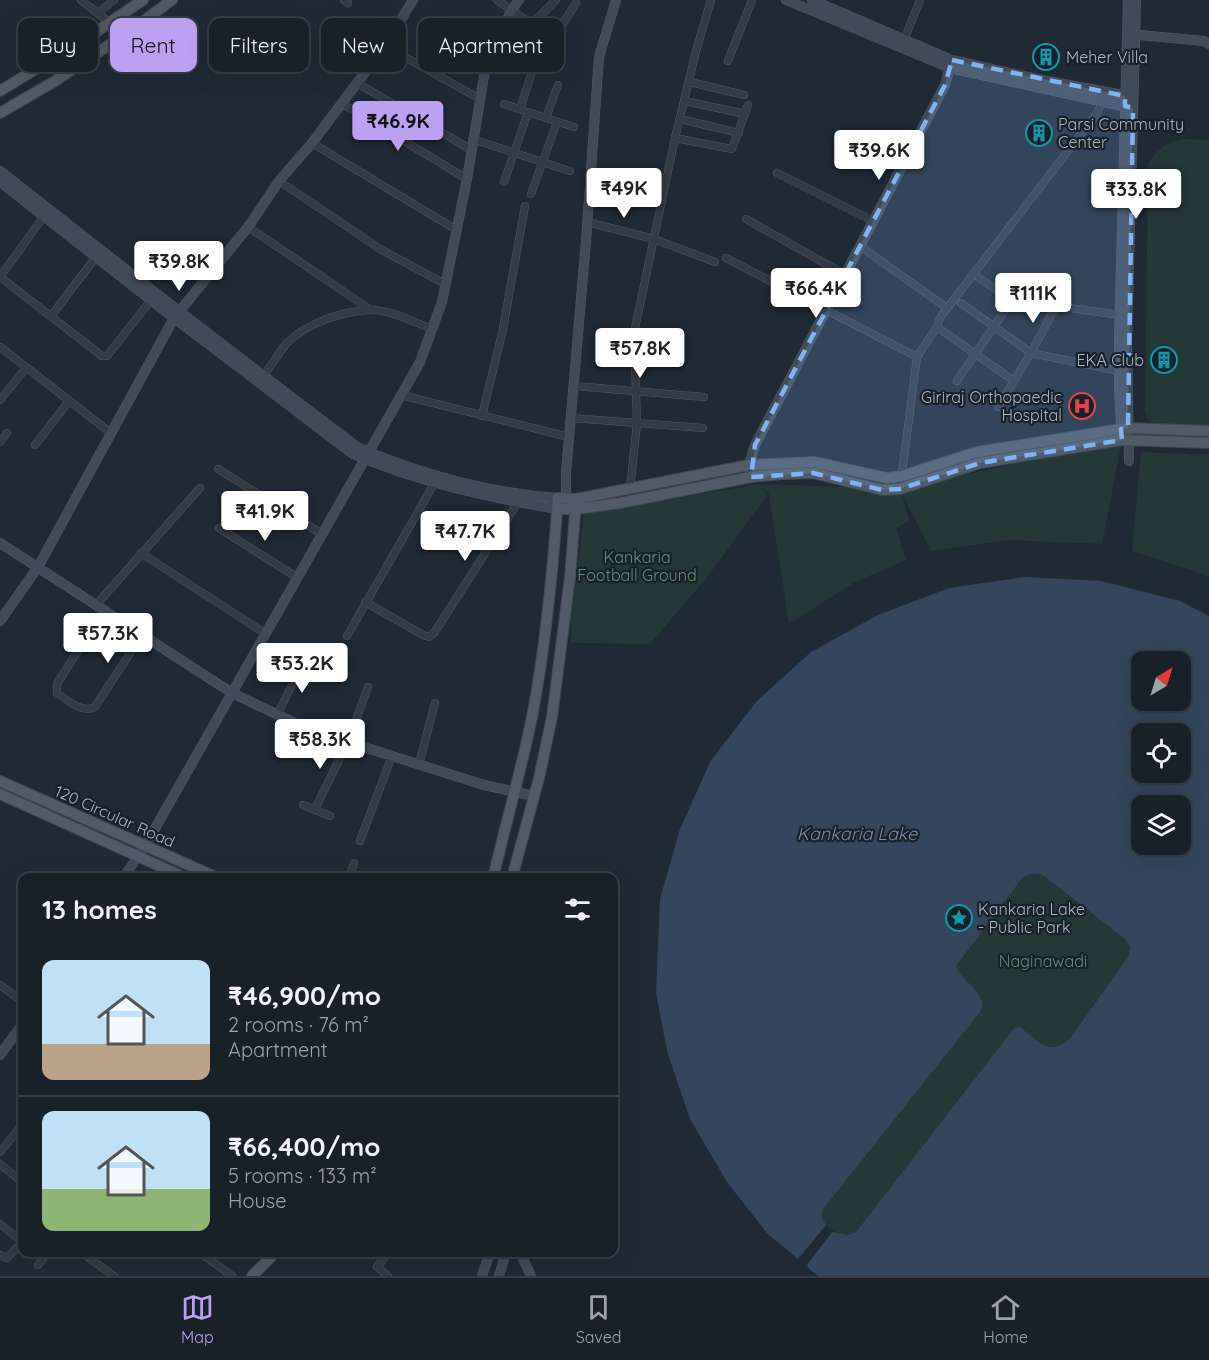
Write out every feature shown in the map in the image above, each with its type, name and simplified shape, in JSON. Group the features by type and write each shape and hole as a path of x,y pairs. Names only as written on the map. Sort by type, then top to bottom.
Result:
{"main road":[{"path":"0,113 64,75 172,0"},
{"path":"116,18 136,2"},
{"path":"0,91 110,23"},
{"path":"566,503 630,489 814,462 886,478 902,476 977,452 1125,434 1209,431"},
{"path":"566,503 620,503 750,471 813,473 882,490 900,489 980,463 1125,434 1209,443"},
{"path":"494,873 532,714 566,503"},
{"path":"513,873 552,717 560,662 566,503"},
{"name":"120 Circular Road","path":"0,781 207,873"},
{"name":"120 Circular Road","path":"0,794 174,873"},
{"path":"257,1275 272,1257"}],"street":[{"path":"81,0 110,23"},
{"path":"98,13 114,0"},
{"path":"402,18 413,0"},
{"path":"497,0 522,18"},
{"path":"126,873 145,846 420,362 442,302 487,58 519,0"},
{"path":"538,18 556,0"},
{"path":"566,503 569,437 599,57 616,0"},
{"path":"630,489 636,423 634,333 675,138 711,0"},
{"path":"728,61 752,0"},
{"path":"786,0 951,64 1102,103 1129,107"},
{"path":"812,0 904,40 951,64 1129,97"},
{"path":"904,40 920,0"},
{"path":"1128,0 1131,34"},
{"path":"1125,434 1129,97 1131,34 1136,0"},
{"path":"564,22 576,3"},
{"path":"1131,34 1204,40 1209,44"},
{"path":"406,58 480,99"},
{"path":"750,471 755,445 945,85 951,64"},
{"path":"0,621 38,567 177,315 248,227 279,181 312,143 365,72"},
{"path":"520,109 531,75"},
{"path":"690,82 744,95"},
{"path":"357,83 471,144 513,153 570,171"},
{"path":"546,118 558,85"},
{"path":"685,101 745,114"},
{"path":"900,489 917,357 947,308 1097,113 1102,103"},
{"path":"341,104 466,179"},
{"path":"504,104 574,127"},
{"path":"675,138 732,149 748,105"},
{"path":"1129,107 1119,371 1129,461"},
{"path":"504,182 528,112"},
{"path":"680,119 739,133"},
{"path":"531,194 557,122"},
{"path":"312,143 455,229"},
{"path":"0,171 353,454 385,459 471,485 566,503"},
{"path":"590,171 664,189"},
{"path":"777,173 873,221"},
{"path":"279,181 381,249 445,284"},
{"path":"0,182 151,300 177,315 263,376 383,467 469,492 518,502 566,503"},
{"path":"482,416 503,329 525,206"},
{"path":"44,216 0,277 102,356 107,356 151,300"},
{"path":"746,219 844,274"},
{"path":"587,222 654,239 715,262"},
{"path":"248,227 371,310"},
{"path":"860,246 947,308"},
{"path":"51,316 96,257"},
{"path":"726,258 917,357"},
{"path":"979,278 1012,300 1120,315"},
{"path":"957,381 1012,300"},
{"path":"961,303 1031,353 1119,371"},
{"path":"998,407 1056,306"},
{"path":"263,376 289,342 300,332 348,313 371,310 392,314 432,329"},
{"path":"937,327 1014,381"},
{"path":"0,347 111,433"},
{"path":"0,400 26,368"},
{"path":"574,386 704,398"},
{"path":"401,395 569,437"},
{"path":"35,445 69,401"},
{"path":"571,418 703,428"},
{"path":"0,442 7,433"},
{"path":"218,469 322,534"},
{"path":"347,636 435,482"},
{"path":"142,635 95,706 90,710 84,710 57,693 57,684 100,608 141,554 200,488"},
{"path":"365,602 423,636 429,637 434,633 518,502"},
{"path":"219,528 298,578"},
{"path":"0,543 232,693 278,715 310,730 392,756 514,793 534,796"},
{"path":"141,554 266,634"},
{"path":"278,715 304,661"},
{"path":"315,809 348,742 368,687"},
{"path":"420,764 435,703"},
{"path":"360,841 392,756"},
{"path":"303,805 330,816"},
{"path":"351,873 354,863"},
{"path":"0,985 18,998"},
{"path":"0,1055 18,1038"},
{"path":"0,1152 18,1130"},
{"path":"0,1164 18,1179"},
{"path":"0,1224 18,1238"},
{"path":"0,1255 7,1258 18,1246"},
{"path":"38,1264 44,1257"},
{"path":"88,1257 114,1276"},
{"path":"206,1257 232,1276"},
{"path":"385,1257 378,1267 388,1276"},
{"path":"482,1276 488,1257"},
{"path":"500,1276 505,1257"},
{"path":"522,1257 531,1276"}],"highlighted area":[{"path":"952,60 1125,96 1125,106 1133,108 1128,428 1121,429 1122,440 980,463 900,489 882,490 813,473 751,477 755,445 945,85"}],"green space":[{"path":"1181,139 1209,140 1209,426 1154,425 1149,421 1145,412 1148,164 1162,148"},
{"name":"Kankaria Football Ground","path":"1122,440 1102,544 1008,540 931,551 902,493 909,521 896,528 906,560 855,582 789,624 769,494 762,487 767,496 708,576 650,644 571,643 571,619 584,514 760,484 900,489"},
{"path":"1141,452 1209,455 1209,578 1192,570 1132,551"},
{"name":"Naginawadi","path":"1032,873 1044,876 1126,940 1130,947 1128,957 1071,1037 1063,1043 1056,1047 1042,1046 1014,1028 856,1232 842,1235 830,1229 823,1222 823,1209 976,991 961,978 956,966 1023,877"}],"water":[{"name":"Kankaria Lake","path":"1025,577 1101,581 1180,601 1209,616 1209,1276 818,1276 807,1265 832,1232 848,1235 856,1232 1014,1028 1020,1027 1039,1042 1050,1047 1063,1043 1071,1037 1128,957 1130,947 1126,940 1039,874 1023,877 956,966 981,999 980,1012 823,1209 822,1218 826,1225 798,1259 767,1233 727,1182 690,1119 667,1051 656,993 660,899 680,829 711,760 757,701 811,652 878,615 949,588"}],"place":[{"name":"Meher Villa","path":"1046,57"},
{"name":"Parsi Community Center","path":"1039,133"},
{"name":"EKA Club","path":"1164,360"},
{"name":"Giriraj Orthopaedic Hospital","path":"1082,406"},
{"name":"Kankaria Lake - Public Park","path":"959,918"}]}
